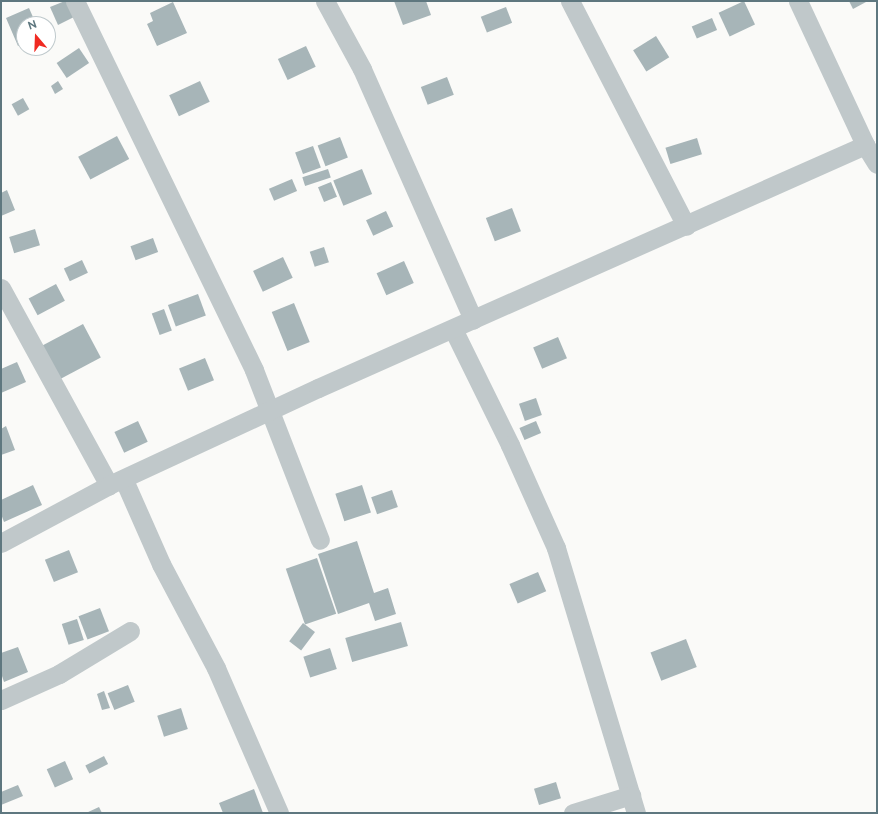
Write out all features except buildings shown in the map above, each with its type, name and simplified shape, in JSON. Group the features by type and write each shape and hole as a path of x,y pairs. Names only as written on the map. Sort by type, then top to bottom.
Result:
{"street":[{"path":"75,1 207,271 271,411 320,540"},
{"path":"324,1 362,69 473,320"},
{"path":"570,1 686,226"},
{"path":"798,1 865,144 877,164"},
{"path":"1,543 117,483 271,411 686,226 865,144"},
{"path":"1,288 117,483 161,564 216,668 279,813"},
{"path":"453,329 510,445 556,548 633,804 573,813"},
{"path":"1,700 59,674 130,631"}]}
